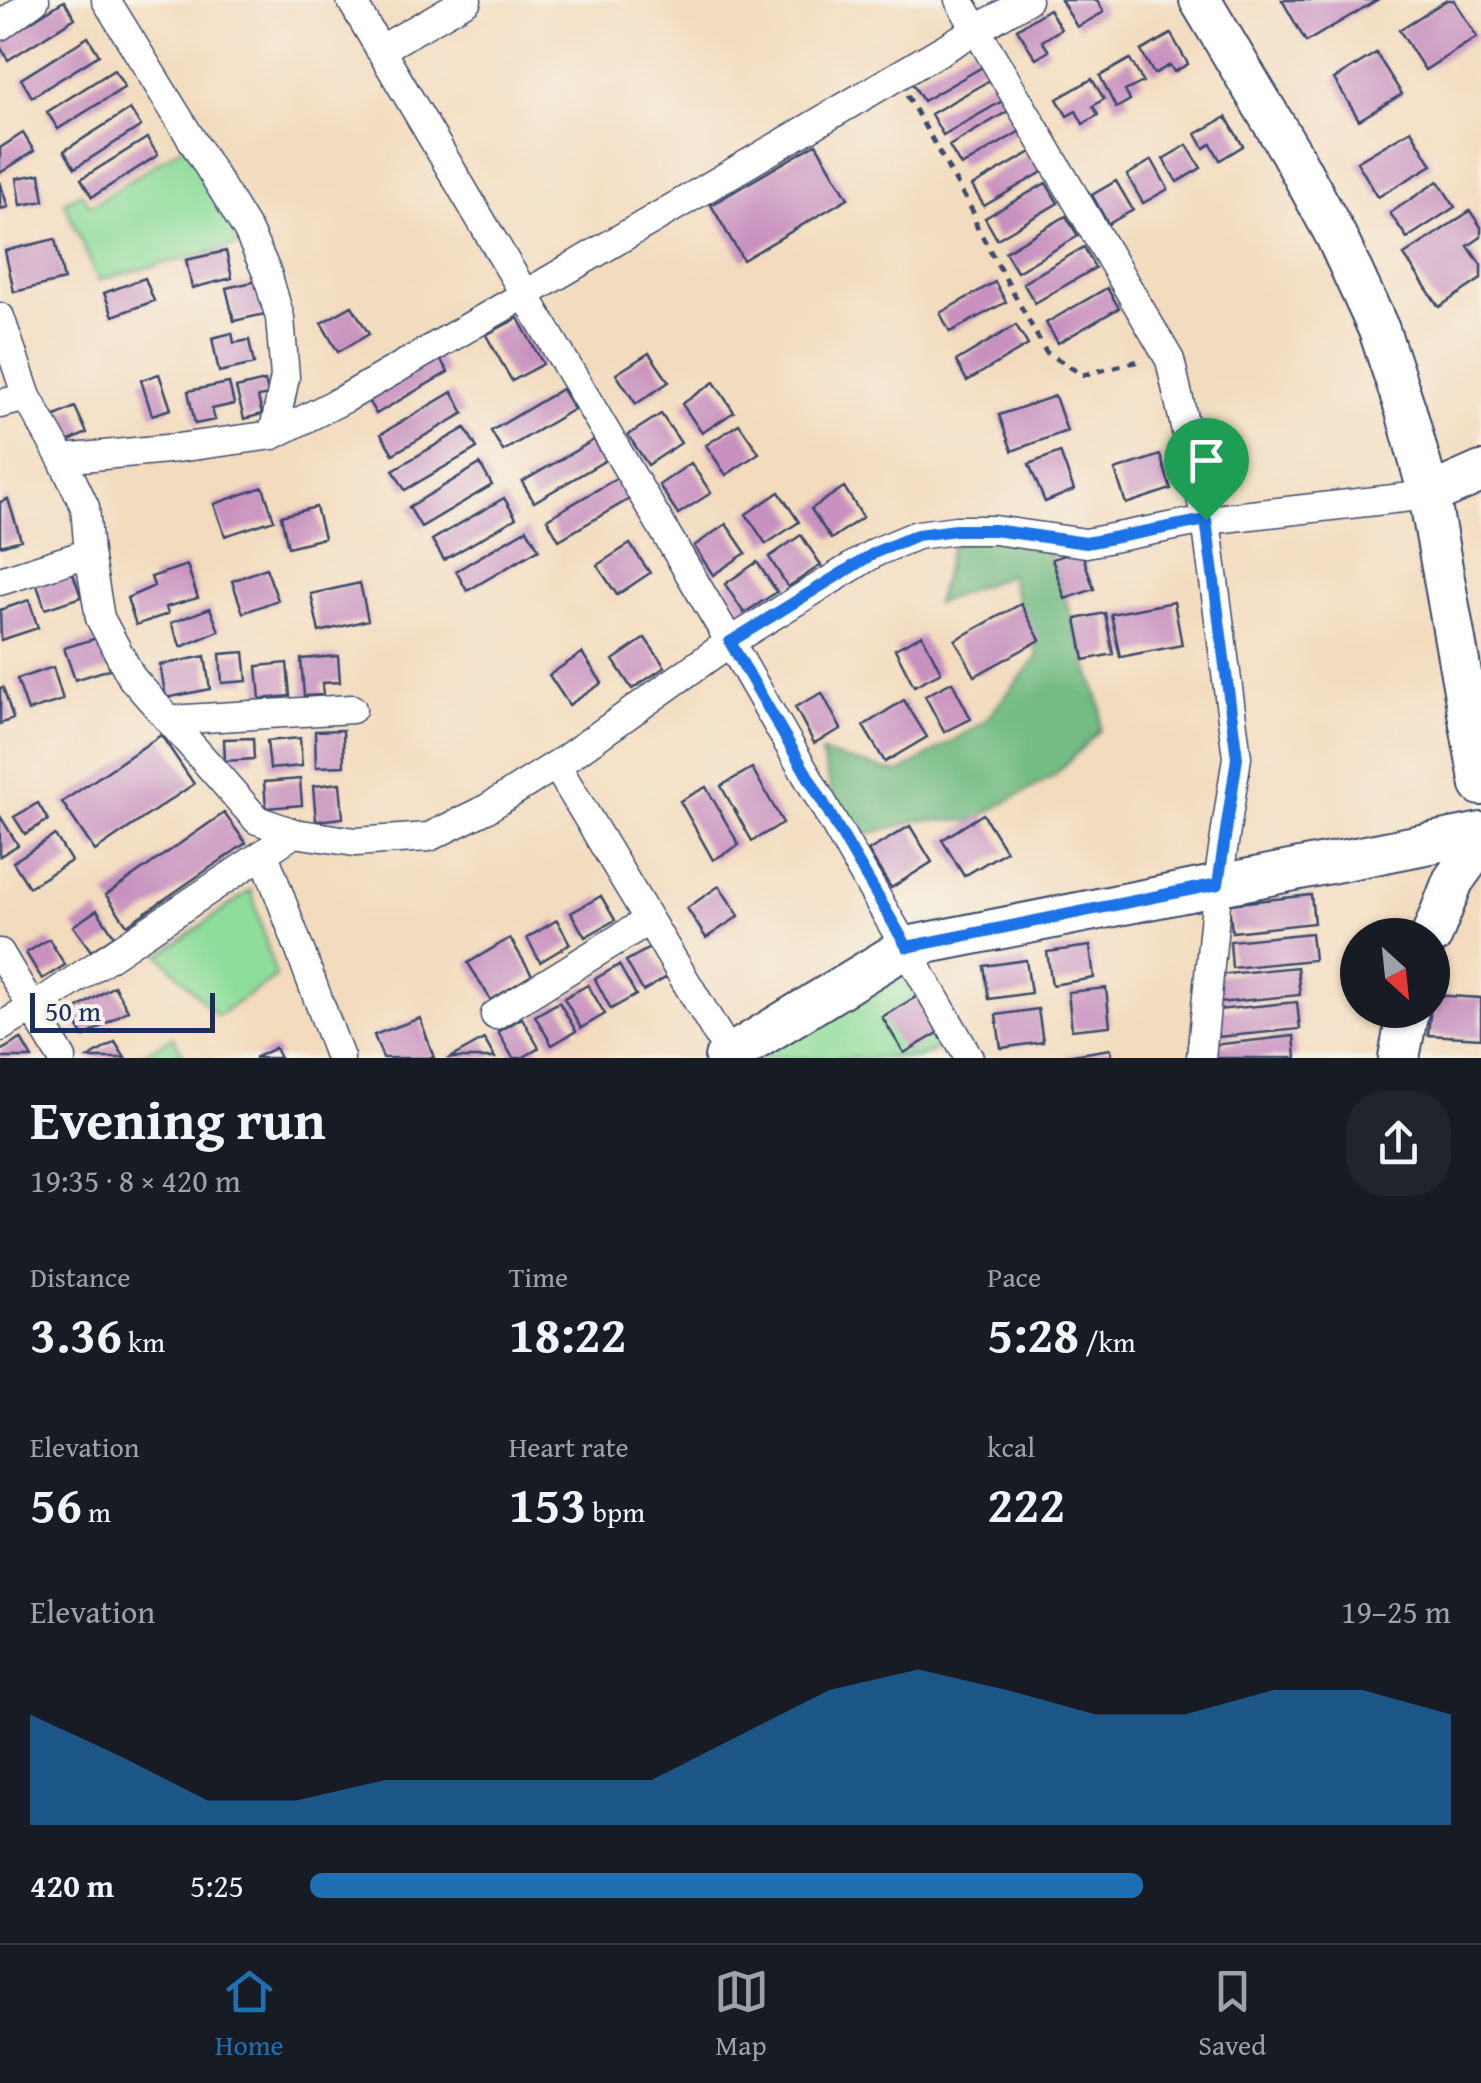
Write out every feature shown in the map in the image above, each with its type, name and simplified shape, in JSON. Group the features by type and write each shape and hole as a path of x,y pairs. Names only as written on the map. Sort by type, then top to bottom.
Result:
{"street":[{"path":"0,26 35,0"},
{"path":"106,0 248,231 267,273 280,318 285,377 273,435"},
{"path":"351,0 970,1058"},
{"path":"380,50 467,0"},
{"path":"959,0 1170,360 1206,520 1237,758 1218,884 1201,1058"},
{"path":"62,459 273,435 346,398 1027,0"},
{"path":"1200,0 1290,151 1336,236 1379,330 1429,495 1481,786"},
{"path":"0,317 14,400 62,459 85,507 100,618 132,678 256,820 294,833 355,842 429,837 486,809 730,642 876,552 917,535 994,530 1086,543 1206,520 1429,495 1481,472"},
{"path":"0,581 89,553"},
{"path":"170,720 352,709"},
{"path":"556,764 735,1055 907,947 1481,832"},
{"path":"0,1027 294,833"},
{"path":"1439,918 1453,881 1481,842"},
{"path":"264,854 340,1058"},
{"path":"494,1016 649,920"},
{"path":"0,952 62,1058"},
{"path":"1399,1058 1405,1028"}],"path":[{"path":"896,76 1046,352 1083,375 1166,354"}],"green space":[{"path":"185,145 243,244 98,280 64,202 81,193 91,206"},
{"path":"970,530 1033,536 1052,559 1101,707 1100,730 1054,776 972,821 920,820 845,840 821,753 899,773 985,721 1038,656 1009,575 936,603 951,548"},
{"path":"251,890 276,977 217,1016 160,955"},
{"path":"907,947 958,1037 918,1058 750,1058"},
{"path":"173,1037 185,1058 136,1058"}],"building":[{"path":"1061,0 1097,0 1104,12 1077,27"},
{"path":"1282,0 1377,0 1306,42"},
{"path":"1447,0 1454,0 1477,37 1425,70 1399,30"},
{"path":"64,1 75,18 8,60 0,41"},
{"path":"1049,9 1061,29 1042,41 1049,51 1036,59 1017,29"},
{"path":"1171,34 1188,64 1174,72 1170,65 1154,74 1141,51"},
{"path":"88,37 99,55 32,97 21,79"},
{"path":"972,46 984,66 923,101 911,81"},
{"path":"1376,53 1402,94 1359,120 1334,79"},
{"path":"1130,59 1143,82 1125,91 1130,100 1116,108 1100,76"},
{"path":"114,70 125,87 58,129 47,112"},
{"path":"992,79 1004,100 943,135 931,114"},
{"path":"1092,79 1104,99 1093,106 1098,115 1083,124 1076,111 1067,116 1057,99"},
{"path":"130,109 141,126 75,168 64,151"},
{"path":"1010,110 1022,130 961,166 949,146"},
{"path":"1226,117 1243,146 1220,160 1211,144 1204,148 1196,134"},
{"path":"1411,130 1432,165 1378,197 1357,162"},
{"path":"23,133 34,151 0,173 0,148"},
{"path":"147,138 158,155 92,197 81,179"},
{"path":"816,144 848,198 743,260 711,205"},
{"path":"1187,145 1201,168 1177,182 1163,159"},
{"path":"1033,151 1044,171 984,206 972,186"},
{"path":"1152,160 1168,189 1143,203 1127,175"},
{"path":"40,174 44,201 21,205 17,178"},
{"path":"1116,181 1133,210 1108,224 1092,195"},
{"path":"1438,181 1455,207 1407,238 1390,213"},
{"path":"0,182 8,207 0,209"},
{"path":"1046,183 1058,203 997,239 985,218"},
{"path":"1470,211 1481,227 1481,237 1468,246 1481,265 1481,279 1439,307 1404,255"},
{"path":"1066,216 1078,236 1017,272 1005,252"},
{"path":"55,239 64,280 14,292 5,251"},
{"path":"1084,247 1095,268 1035,303 1023,283"},
{"path":"226,251 232,278 192,288 186,260"},
{"path":"145,278 154,301 113,316 104,293"},
{"path":"262,280 269,313 234,321 226,288"},
{"path":"995,282 1006,302 950,332 940,313"},
{"path":"1107,288 1119,308 1058,343 1046,323"},
{"path":"352,306 369,334 338,352 321,323"},
{"path":"518,318 543,364 512,381 486,335"},
{"path":"1016,325 1028,345 967,381 956,361"},
{"path":"232,333 234,343 249,340 254,364 219,372 212,338"},
{"path":"436,352 448,372 376,414 364,394"},
{"path":"649,353 669,382 636,404 616,374"},
{"path":"159,374 171,409 152,415 141,380"},
{"path":"265,381 269,395 258,397 262,414 244,419 236,388"},
{"path":"714,382 734,412 702,433 682,404"},
{"path":"229,383 234,404 212,409 215,420 195,424 188,391"},
{"path":"562,389 574,409 503,451 491,431"},
{"path":"452,392 464,413 393,454 381,434"},
{"path":"1055,396 1067,431 1012,451 999,415"},
{"path":"75,407 87,433 65,443 53,417"},
{"path":"661,414 681,443 648,465 628,435"},
{"path":"739,424 759,453 726,475 706,445"},
{"path":"465,428 477,448 405,490 393,470"},
{"path":"594,440 606,460 534,502 522,482"},
{"path":"1060,452 1074,490 1045,502 1029,464"},
{"path":"1160,455 1171,489 1126,504 1115,470"},
{"path":"691,463 711,493 678,514 659,485"},
{"path":"480,464 492,485 421,527 409,507"},
{"path":"619,477 631,498 559,540 547,519"},
{"path":"263,487 274,520 225,536 214,504"},
{"path":"844,487 863,517 831,539 811,509"},
{"path":"779,492 799,522 766,544 746,514"},
{"path":"504,498 516,518 444,560 432,540"},
{"path":"8,499 21,540 0,546 0,502"},
{"path":"316,507 324,538 288,547 281,516"},
{"path":"726,524 746,553 713,575 694,546"},
{"path":"527,529 539,549 467,591 456,571"},
{"path":"801,535 821,565 788,587 769,557"},
{"path":"630,544 650,573 617,595 597,565"},
{"path":"1081,550 1094,589 1065,599 1052,559"},
{"path":"757,562 777,592 744,613 725,584"},
{"path":"187,565 198,598 166,607 168,614 136,625 127,598 154,586 151,577"},
{"path":"266,568 278,600 243,613 232,581"},
{"path":"72,570 81,597 45,609 36,582"},
{"path":"360,583 368,620 319,632 311,594"},
{"path":"29,600 38,628 1,640 0,610"},
{"path":"1174,602 1182,645 1120,657 1111,614"},
{"path":"1021,604 1040,640 975,676 955,640"},
{"path":"210,608 219,631 181,647 171,623"},
{"path":"1105,613 1113,654 1084,660 1076,619"},
{"path":"922,635 941,672 914,686 895,649"},
{"path":"100,637 110,669 75,680 64,648"},
{"path":"645,638 665,667 632,689 613,660"},
{"path":"244,652 247,681 222,683 220,654"},
{"path":"582,653 602,683 569,705 549,675"},
{"path":"205,656 210,689 166,698 160,665"},
{"path":"338,656 340,682 322,683 323,695 304,696 301,659"},
{"path":"287,663 290,696 260,699 257,666"},
{"path":"53,667 63,700 28,711 17,679"},
{"path":"952,682 971,719 944,732 925,696"},
{"path":"3,687 13,719 0,724 0,688"},
{"path":"822,693 841,729 814,743 795,707"},
{"path":"904,700 927,737 885,762 863,726"},
{"path":"343,730 344,766 316,767 315,731"},
{"path":"161,735 194,784 95,851 62,802"},
{"path":"253,738 254,759 225,761 224,739"},
{"path":"300,738 302,766 270,769 267,741"},
{"path":"752,768 783,823 752,841 721,786"},
{"path":"300,779 302,805 266,808 264,782"},
{"path":"340,783 343,818 316,821 313,786"},
{"path":"706,787 739,845 713,860 680,801"},
{"path":"38,803 48,820 25,834 14,817"},
{"path":"224,813 246,843 127,925 106,895"},
{"path":"983,814 1006,851 964,876 942,840"},
{"path":"0,816 18,845 0,856"},
{"path":"910,826 932,862 891,888 868,851"},
{"path":"55,835 71,861 29,887 13,862"},
{"path":"719,886 739,916 706,938 687,908"},
{"path":"1311,895 1314,923 1232,932 1229,904"},
{"path":"601,896 615,920 585,937 571,913"},
{"path":"97,910 114,936 91,951 73,926"},
{"path":"557,920 570,944 540,962 527,938"},
{"path":"1311,933 1314,960 1232,968 1230,941"},
{"path":"510,938 532,975 491,1000 468,963"},
{"path":"49,939 65,965 42,979 26,953"},
{"path":"1090,946 1094,978 1052,985 1047,952"},
{"path":"650,948 667,977 643,991 626,961"},
{"path":"1026,960 1031,993 989,999 984,966"},
{"path":"619,965 636,995 611,1009 595,979"},
{"path":"1297,967 1300,995 1219,1003 1216,975"},
{"path":"588,985 605,1014 581,1028 564,998"},
{"path":"114,986 128,1010 84,1037 70,1013"},
{"path":"1106,988 1110,1026 1072,1030 1068,992"},
{"path":"921,994 943,1030 904,1053 882,1017"},
{"path":"1450,996 1481,998 1481,1038 1428,1035 1429,1028 1450,1028"},
{"path":"559,1002 576,1031 552,1045 535,1016"},
{"path":"1297,1002 1300,1029 1218,1037 1216,1010"},
{"path":"1038,1009 1043,1042 1001,1048 996,1015"},
{"path":"420,1018 434,1058 383,1058 374,1035"},
{"path":"522,1018 539,1048 522,1058 513,1058 498,1032"},
{"path":"1294,1036 1296,1058 1213,1058 1212,1045"},
{"path":"21,1039 32,1058 0,1058 0,1051"},
{"path":"484,1039 495,1058 450,1058"},
{"path":"115,1042 125,1058 88,1058"},
{"path":"275,1048 280,1058 254,1058"},
{"path":"1111,1049 1112,1058 1066,1058 1066,1056"}],"route":[{"path":"1206,520 1237,758 1218,884 907,947 730,642 876,552 917,535 994,530 1086,543 1206,520"}]}
